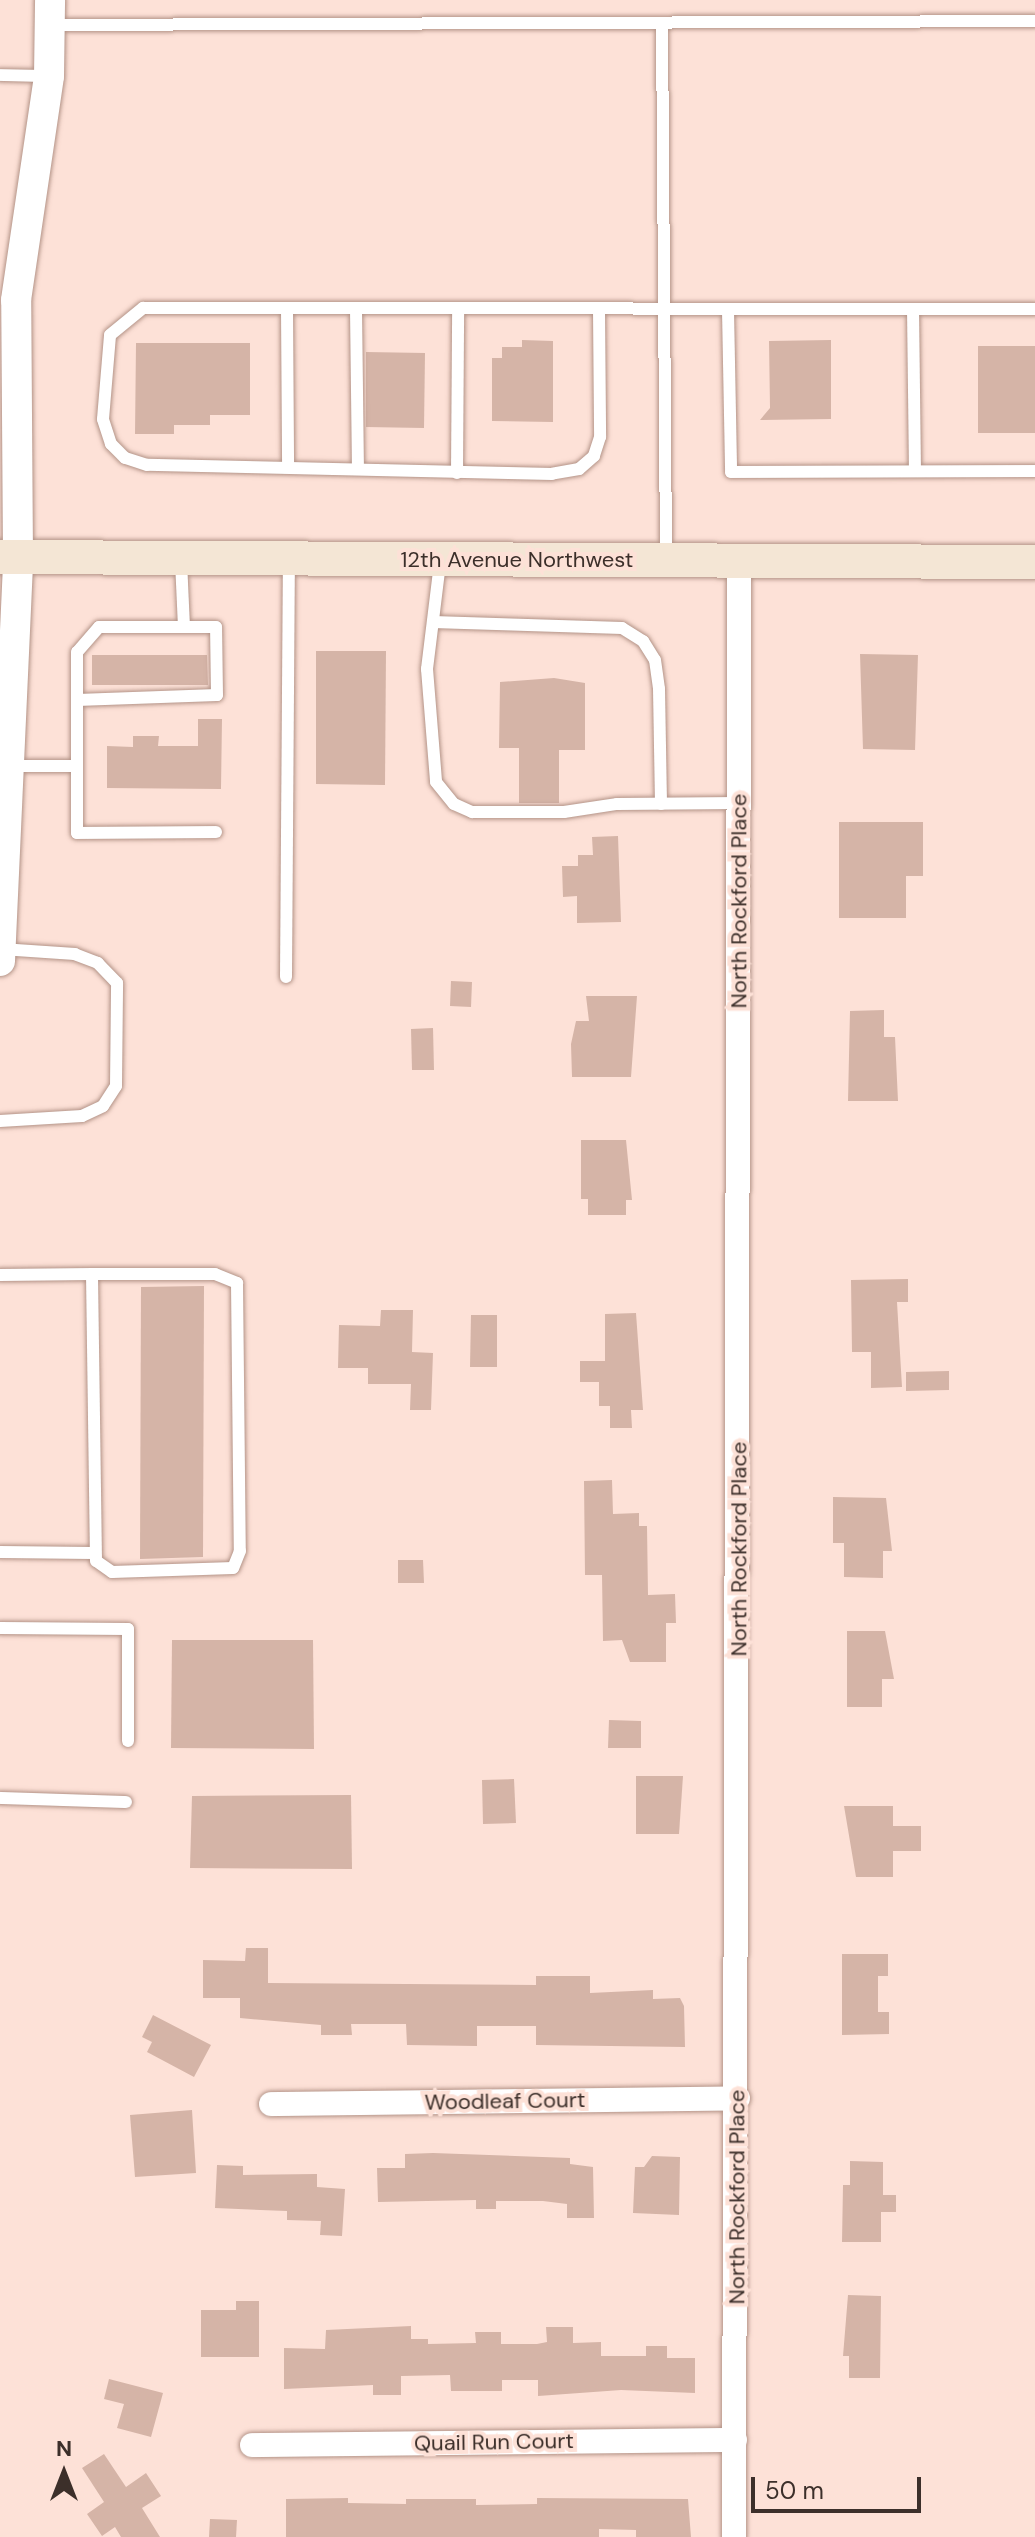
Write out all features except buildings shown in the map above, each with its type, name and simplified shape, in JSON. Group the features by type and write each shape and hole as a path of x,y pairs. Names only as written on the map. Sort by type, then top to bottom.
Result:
{"main road":[{"name":"12th Avenue Northwest","path":"9,557 1035,562"}],"street":[{"path":"0,961 9,766 9,557 16,300 49,76 50,13"},
{"name":"North Rockford Place","path":"734,2537 738,2098 739,562"},
{"name":"Woodleaf Court","path":"271,2104 738,2098"},
{"name":"Quail Run Court","path":"252,2445 735,2440"}],"lane":[{"path":"50,13 662,23 1035,21"},
{"path":"662,23 666,561"},
{"path":"0,75 49,76"},
{"path":"599,310 600,437 594,456 579,469 552,474 288,465 147,465 125,458 107,432 102,388 110,335 143,308 1035,309"},
{"path":"287,309 288,465"},
{"path":"356,309 358,469"},
{"path":"913,309 915,471"},
{"path":"457,473 458,310"},
{"path":"728,310 731,472 1035,471"},
{"path":"181,558 184,626"},
{"path":"286,977 289,559"},
{"path":"441,560 427,669 436,782 454,804 472,812 739,803"},
{"path":"433,622 622,628 643,641 655,660 659,689 661,804"},
{"path":"77,700 217,695 216,627 99,627 77,652 77,700 77,833 216,832"},
{"path":"9,766 77,766"},
{"path":"0,1121 82,1116 103,1106 116,1086 117,997 117,983 98,963 75,954 1,949"},
{"path":"92,1274 93,1553"},
{"path":"0,1275 215,1274 228,1276 240,1293 238,1559 223,1572 112,1572 93,1553 0,1552"},
{"path":"0,1628 128,1629 128,1741"},
{"path":"0,1798 126,1802"}]}
